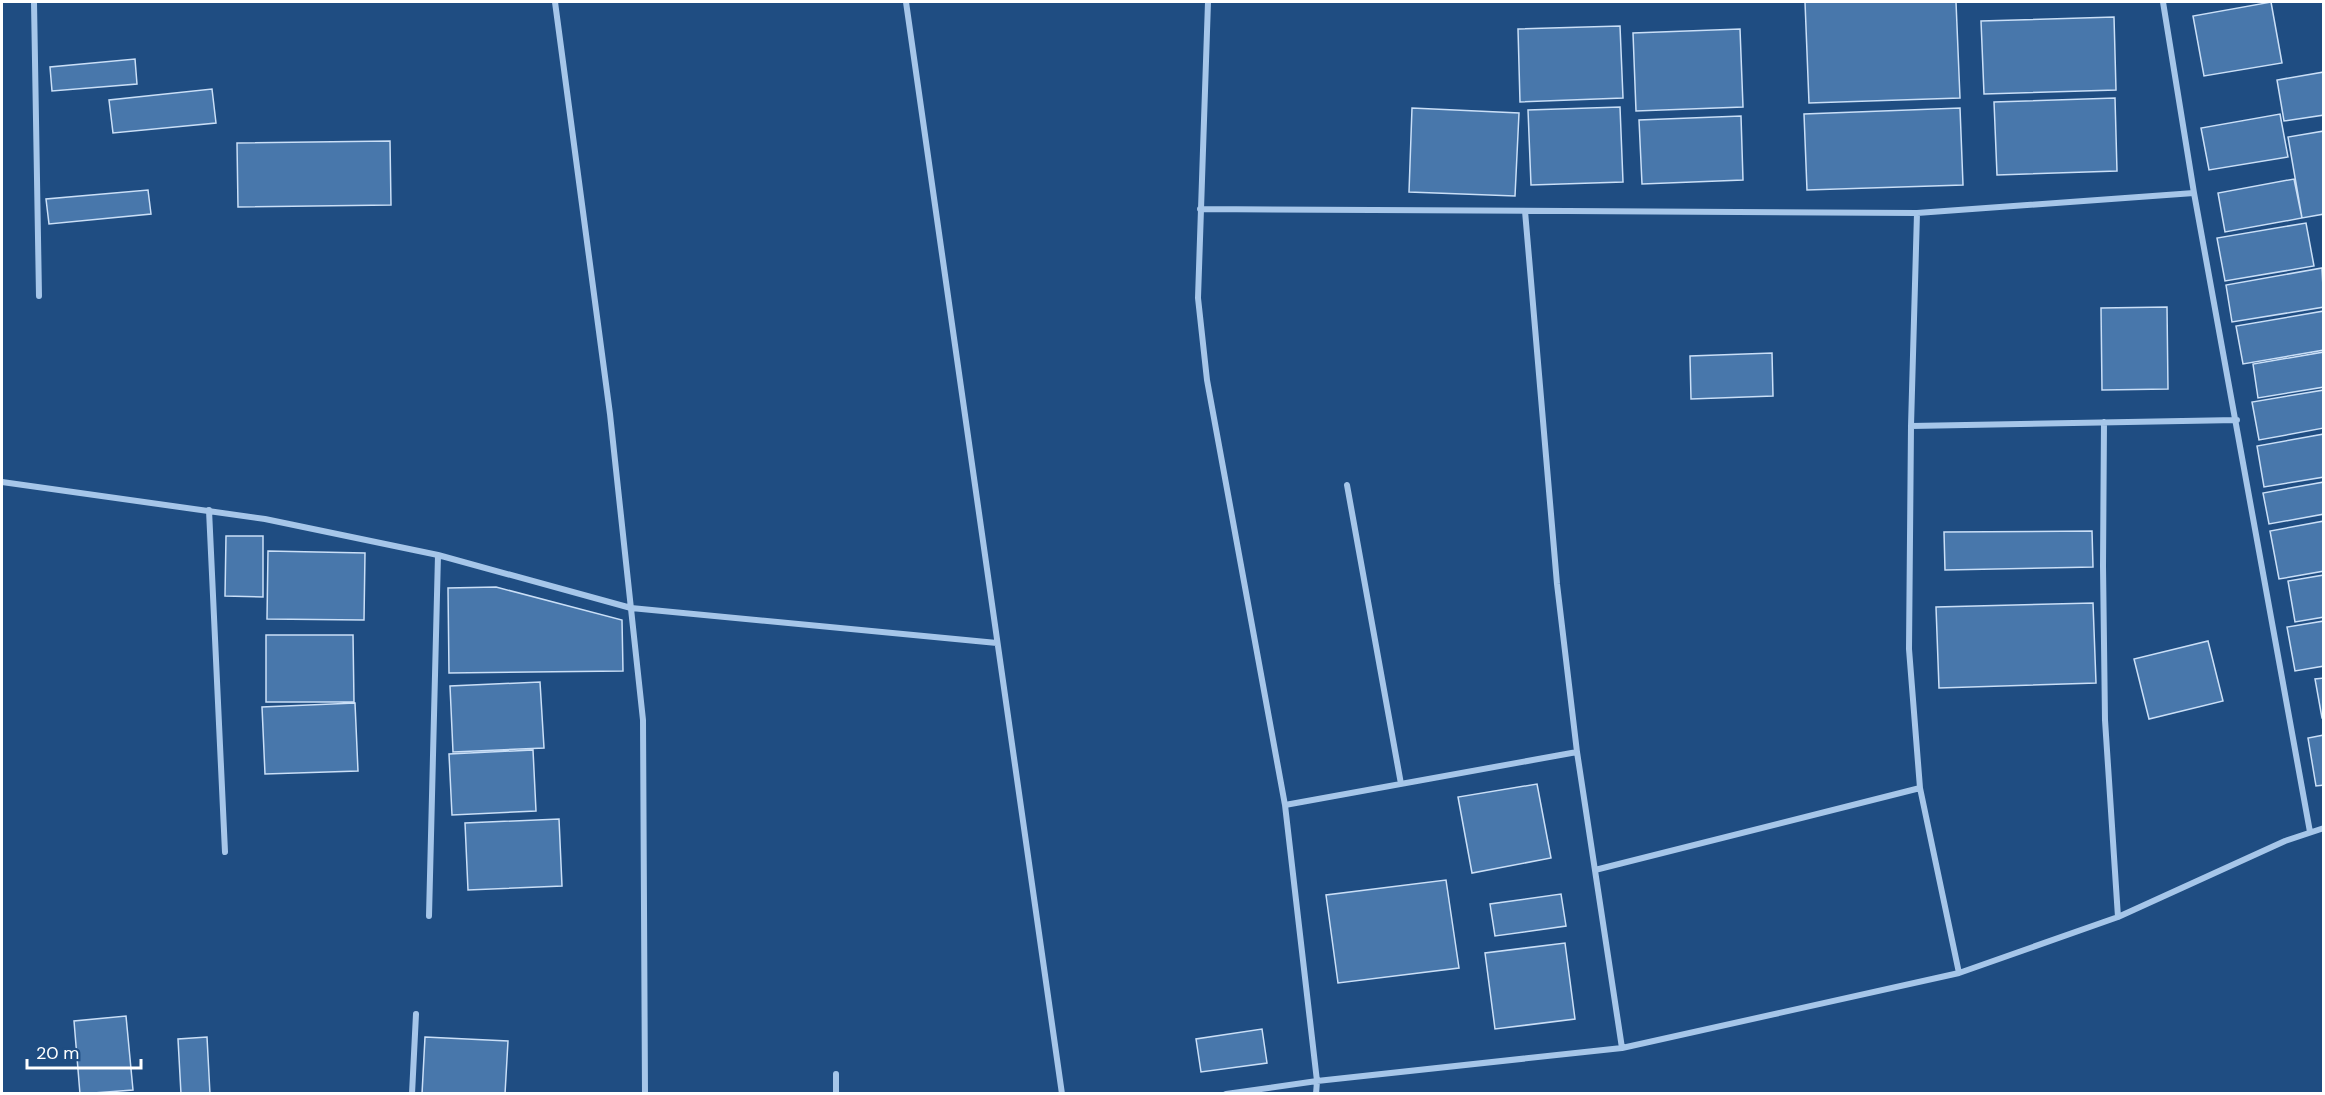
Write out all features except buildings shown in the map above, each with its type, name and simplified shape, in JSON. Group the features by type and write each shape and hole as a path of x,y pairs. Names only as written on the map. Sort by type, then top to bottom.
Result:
{"street":[{"path":"34,2 39,296"},
{"path":"555,2 610,414 643,720 645,1094"},
{"path":"906,2 1062,1094"},
{"path":"1208,2 1198,298 1207,380 1285,805 1317,1081 1316,1094"},
{"path":"2163,2 2194,193 2310,832"},
{"path":"1200,208 1917,213 2194,193"},
{"path":"1525,211 1557,584 1577,752 1622,1048"},
{"path":"1917,213 1911,426 1909,649 1920,788 1959,973"},
{"path":"1911,426 2236,420"},
{"path":"2104,422 2105,720 2118,917"},
{"path":"2,482 265,519 438,555 631,608 998,643"},
{"path":"1347,485 1401,784"},
{"path":"209,510 225,852"},
{"path":"429,916 438,555"},
{"path":"1285,805 1577,752"},
{"path":"1595,870 1920,788"},
{"path":"1226,1094 1317,1081 1622,1048 1959,973 2118,917 2284,842 2324,828"},
{"path":"412,1094 416,1014"},
{"path":"836,1074 836,1094"}]}
